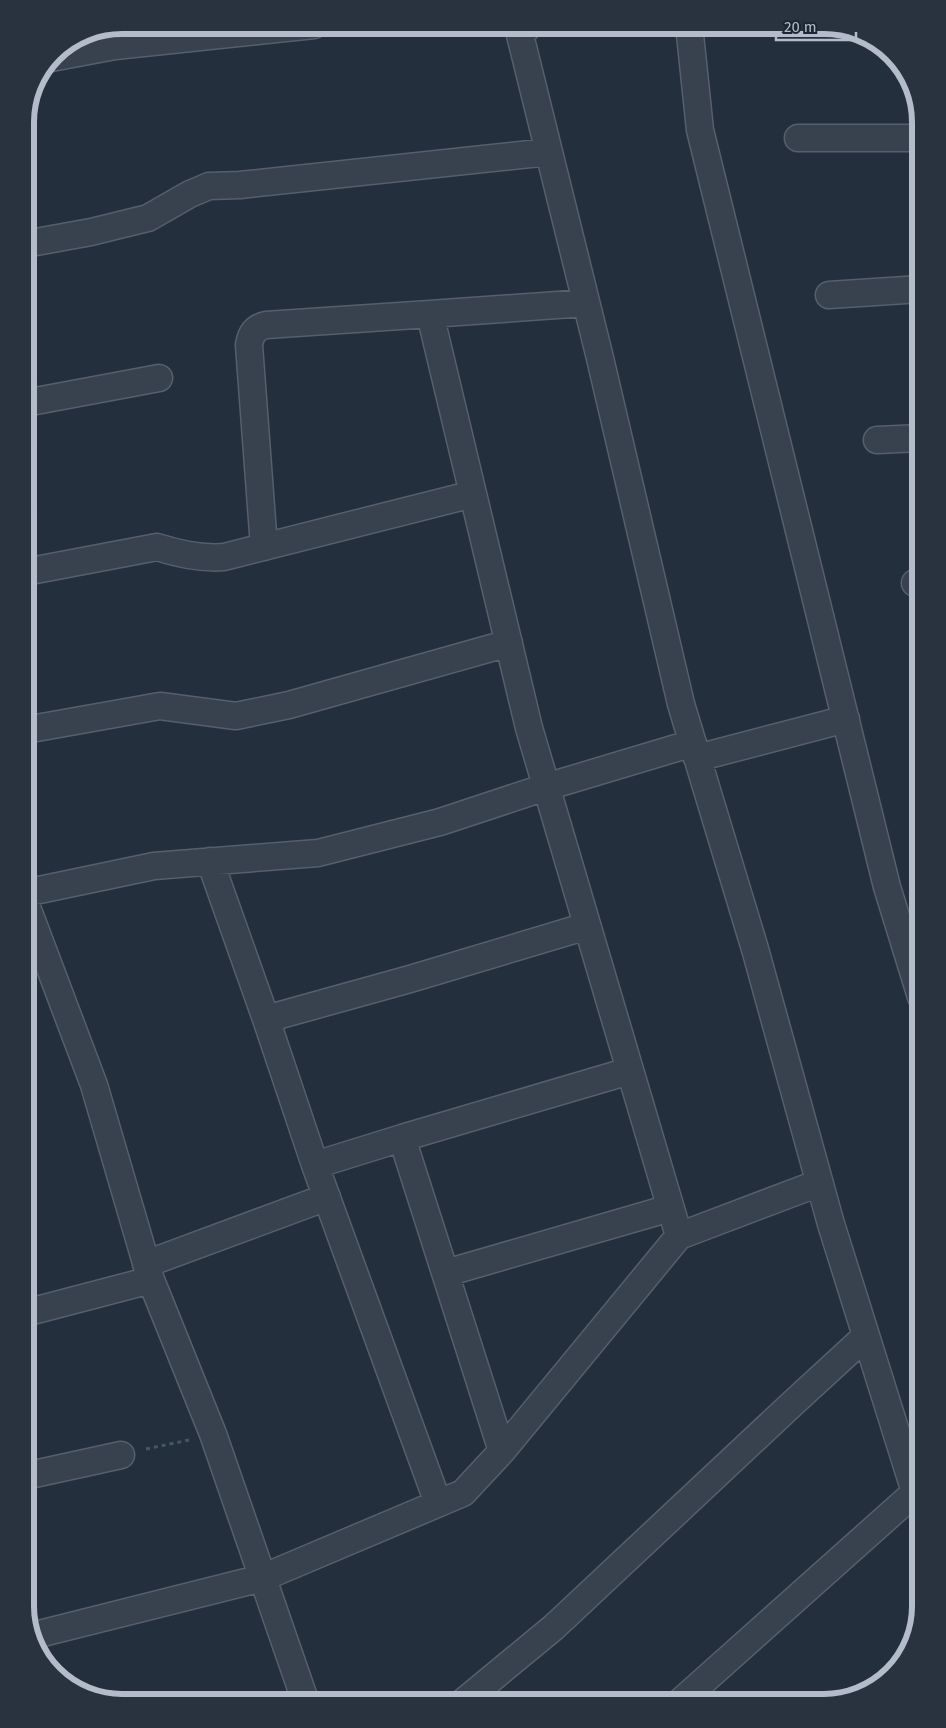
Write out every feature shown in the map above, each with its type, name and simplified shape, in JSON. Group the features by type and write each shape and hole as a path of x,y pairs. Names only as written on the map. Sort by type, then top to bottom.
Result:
{"street":[{"path":"65,55 115,46 211,34"},
{"path":"521,34 679,695 755,949 820,1183 912,1483"},
{"path":"689,34 700,130 887,887 912,968"},
{"path":"798,138 912,138"},
{"path":"34,242 91,232 148,218 190,194 209,186 240,185 548,152"},
{"path":"829,295 912,290"},
{"path":"264,547 249,345 251,335 257,327 586,303"},
{"path":"430,314 529,728 679,1236"},
{"path":"34,401 159,378"},
{"path":"877,440 912,438"},
{"path":"34,570 157,547 206,558 224,557 473,494"},
{"path":"34,728 160,706 236,716 289,705 509,643"},
{"path":"34,891 154,866 318,853 440,822 546,787 695,750 846,719"},
{"path":"210,861 315,1165 438,1503"},
{"path":"34,926 94,1085 149,1272 213,1434 303,1694"},
{"path":"266,1019 587,926"},
{"path":"315,1165 629,1071"},
{"path":"402,1138 502,1451"},
{"path":"38,1634 262,1578 462,1492 502,1451 679,1236 820,1183"},
{"path":"34,1310 149,1272 327,1197"},
{"path":"446,1273 670,1208"},
{"path":"473,1694 554,1626 866,1336"},
{"path":"34,1474 121,1455"},
{"path":"689,1694 912,1499"}],"path":[{"path":"121,1455 213,1434"}]}
